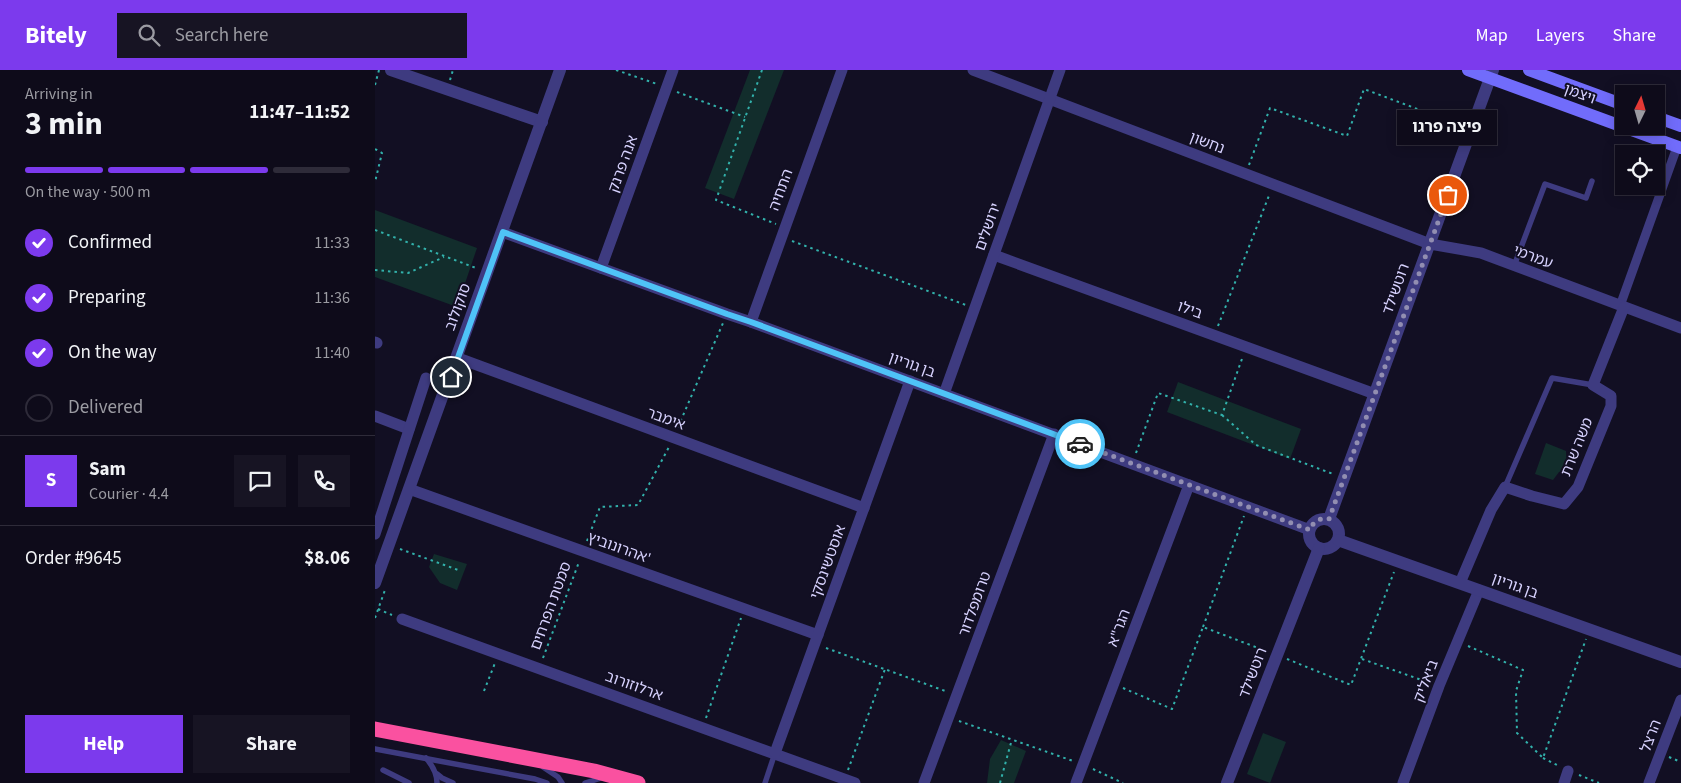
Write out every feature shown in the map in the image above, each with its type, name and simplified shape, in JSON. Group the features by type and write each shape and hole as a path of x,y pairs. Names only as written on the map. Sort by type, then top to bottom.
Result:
{"highway":[{"path":"378,728 529,759 595,770 638,783"}],"main road":[{"name":"ויצמן","path":"1468,70 1492,74 1679,147"},
{"name":"ויצמן","path":"1529,70 1615,102"},
{"path":"1665,120 1681,126"}],"street":[{"path":"391,70 542,122"},
{"name":"סוקולוב","path":"375,583 560,70"},
{"name":"אנה פרנק","path":"601,268 673,70"},
{"name":"התחיה","path":"751,322 842,70"},
{"name":"נחשון","path":"973,70 1430,244"},
{"name":"ירושלים","path":"944,394 1060,70"},
{"name":"רוטשילד","path":"1329,519 1492,74"},
{"path":"1593,385 1679,147"},
{"name":"בן גוריון","path":"503,232 1310,530"},
{"name":"עמרמי","path":"1430,244 1481,253 1681,328"},
{"name":"בילו","path":"994,255 1375,394"},
{"name":"אימבר","path":"457,358 864,508"},
{"path":"375,534 426,378"},
{"name":"אוסטשינסקי","path":"775,753 910,382"},
{"name":"משה שרת","path":"1505,487 1563,504 1578,487 1611,406 1611,396 1593,385"},
{"path":"375,416 409,429"},
{"name":"טרומפלדור","path":"924,783 1054,434"},
{"name":"הגר\"א","path":"1076,783 1189,485"},
{"path":"1460,583 1491,510 1505,487"},
{"name":"אהרונוביץ'","path":"409,489 745,608 816,639"},
{"path":"1329,519 1339,528 1338,540 1333,546 1319,548 1311,540 1310,530 1316,521 1329,519"},
{"name":"בן גוריון","path":"1338,540 1681,662"},
{"name":"רוטשילד","path":"1227,783 1319,548"},
{"name":"ביאליק","path":"1403,783 1439,686 1479,590"},
{"name":"ארלוזורוב","path":"402,619 850,781"},
{"name":"הרצל","path":"1649,783 1681,700"},
{"path":"1564,783 1569,771"}],"lane":[{"path":"1514,266 1545,184 1586,198 1593,181"},
{"path":"1505,487 1552,378 1593,385"},
{"path":"377,751 426,758 547,783"},
{"path":"765,783 775,753"},
{"path":"426,758 431,764 437,780 441,778 453,783"},
{"path":"529,759 550,770 562,783"},
{"path":"383,770 409,783"},
{"path":"585,783 597,778 620,777"}],"path":[{"path":"375,85 379,70"},
{"path":"616,70 745,117"},
{"path":"761,70 716,200 782,232 975,308"},
{"path":"1245,174 1270,108 1347,136 1365,89 1472,129"},
{"path":"375,148 382,153 375,182"},
{"path":"1214,335 1273,185"},
{"path":"375,230 488,272"},
{"path":"375,270 408,274 444,257"},
{"path":"674,438 727,314"},
{"path":"1222,416 1247,347"},
{"path":"1132,464 1158,393 1222,416 1257,445 1344,479"},
{"name":"סמטת הפרחים","path":"540,668 599,507 638,505 674,438"},
{"path":"1114,684 1172,708 1248,506"},
{"path":"388,545 461,570"},
{"path":"1203,627 1351,685 1398,561"},
{"path":"703,727 745,608"},
{"path":"375,618 379,609 402,619"},
{"path":"1457,642 1523,670 1516,691 1517,733 1543,758 1589,629"},
{"path":"816,639 885,669 957,695"},
{"path":"484,691 498,653"},
{"path":"1361,659 1439,686"},
{"path":"850,781 885,669"},
{"path":"949,717 1083,765 1123,783"},
{"path":"1000,783 1012,739"}],"green space":[{"path":"750,70 784,70 734,199 705,188"},
{"path":"375,210 477,248 457,307 375,277"},
{"path":"1178,382 1301,429 1290,459 1167,412"},
{"path":"1546,443 1566,451 1567,470 1559,472 1553,480 1535,474"},
{"path":"434,554 467,564 457,590 440,583 429,567"},
{"path":"1263,733 1286,742 1270,783 1247,774"},
{"path":"1001,740 1026,751 1014,783 987,783 990,759"}],"way so far":[{"path":"1080,444 1310,530 1316,521 1329,519 1448,195"}],"place":[{"name":"פיצה פרגו","path":"1448,195"}],"route":[{"path":"451,377 503,232 1080,444"}]}
